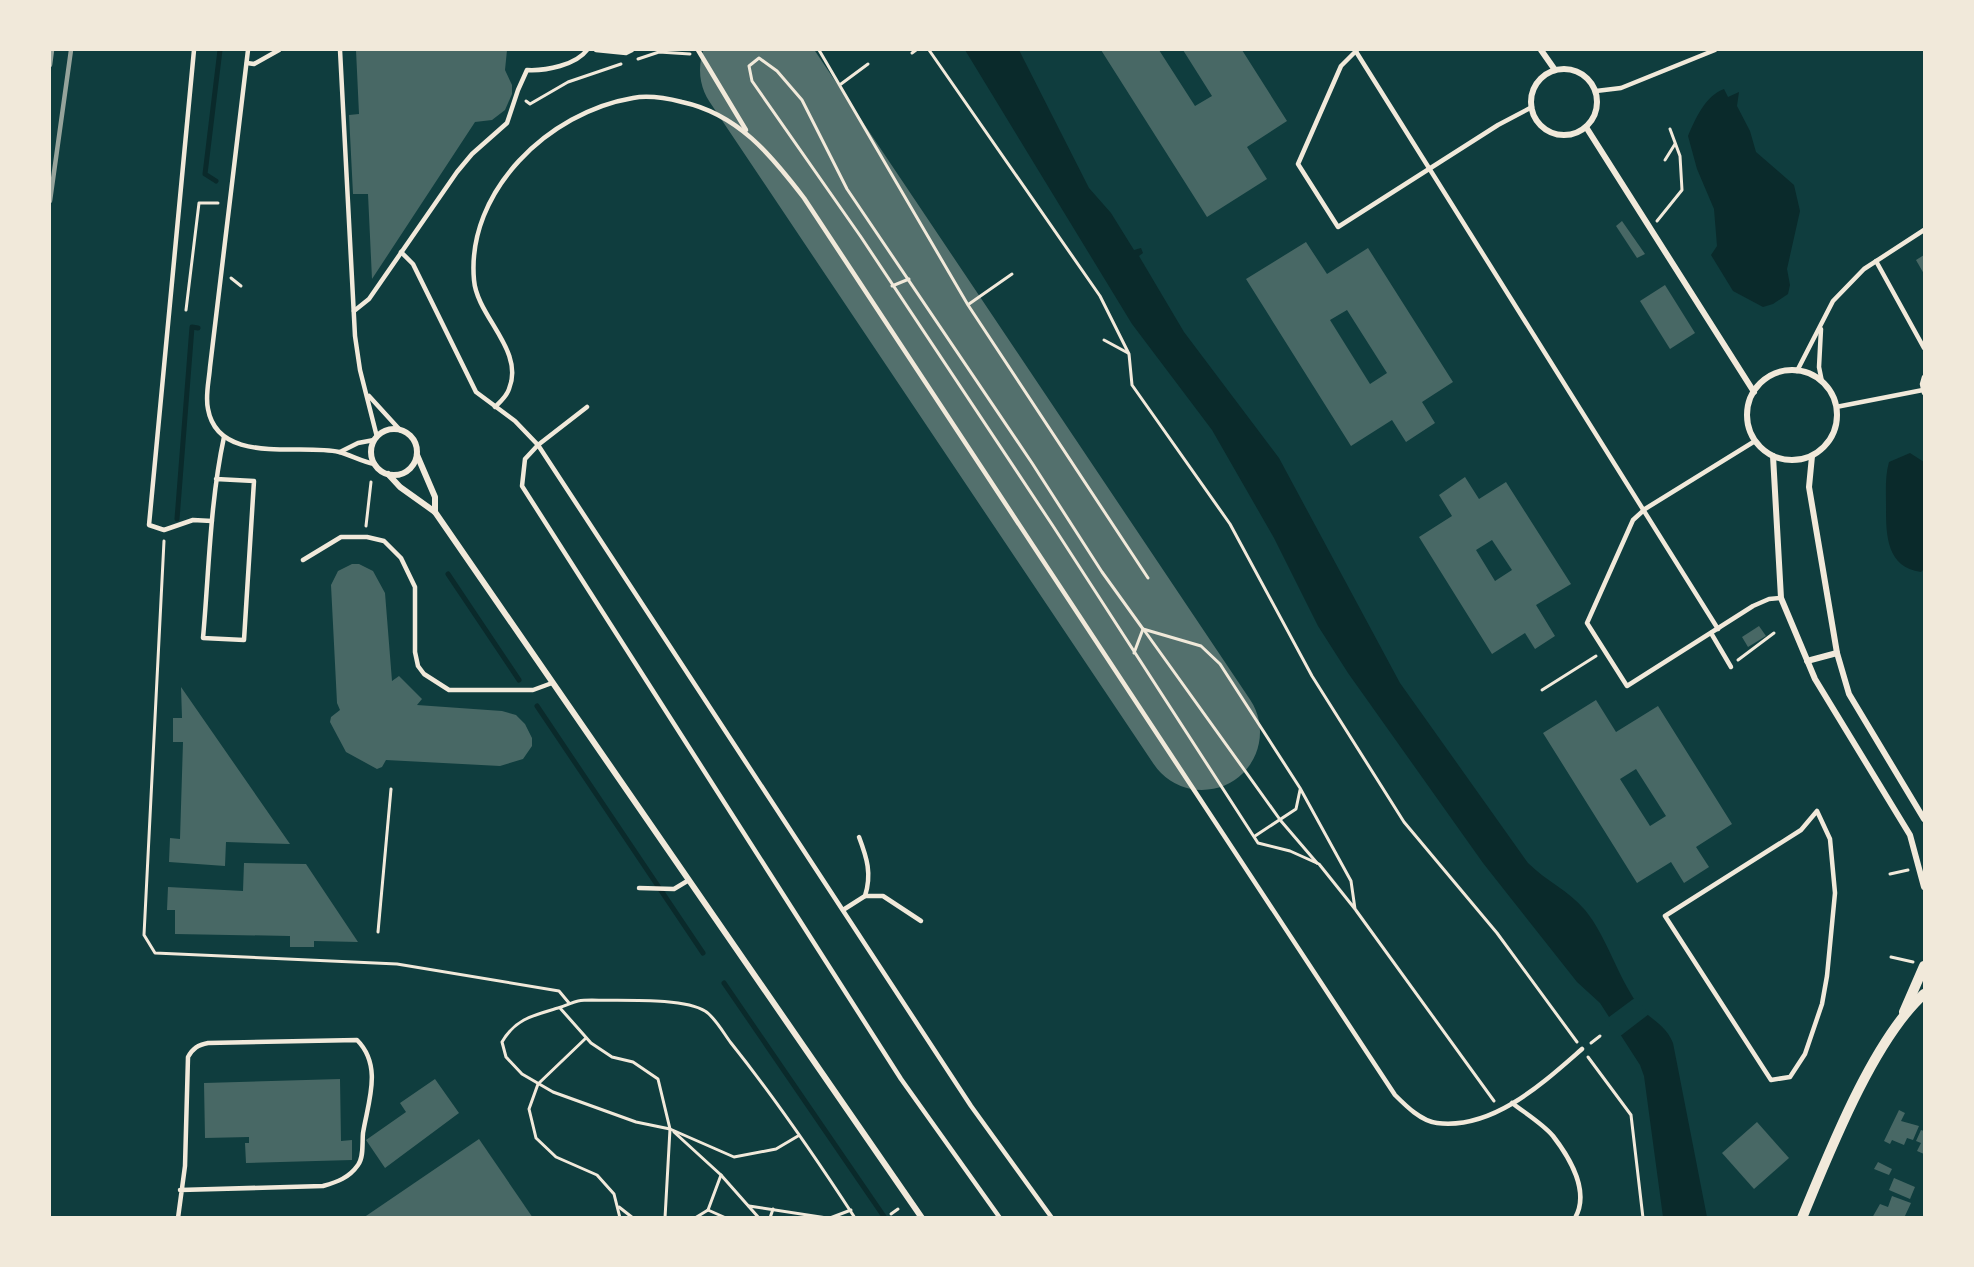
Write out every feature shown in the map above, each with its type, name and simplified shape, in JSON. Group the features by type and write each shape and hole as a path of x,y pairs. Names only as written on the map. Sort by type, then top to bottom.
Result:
{"street":[{"path":"1541,50 1555,70"},
{"path":"1555,70 1575,70 1584,75 1596,91 1596,110 1586,127 1577,133 1556,134 1538,122 1532,107 1533,92 1538,82 1555,70"},
{"path":"1586,127 1754,392"},
{"path":"1797,371 1810,375 1822,382 1831,394 1836,407 1836,422 1832,435 1824,447 1812,456 1786,460 1773,456 1755,441 1748,422 1747,412 1754,392 1772,375 1797,371"},
{"path":"435,512 435,497 417,455 413,439 400,430 384,431 376,438 371,452 375,464 400,488 435,512 922,1218"},
{"path":"388,474 404,472 410,468 417,455"},
{"path":"1773,456 1781,598 1815,679 1910,835 1924,887"},
{"path":"1812,456 1809,487 1837,653 1849,694 1924,819"},
{"path":"1807,661 1837,653"},
{"path":"1900,1020 1920,964"},
{"path":"1802,1218 1878,1054 1900,1020 1924,994"}],"lane":[{"path":"194,50 149,525 164,530 193,520 213,521"},
{"path":"248,50 208,392 210,416 224,437 244,446 340,452 358,461 375,464"},
{"path":"246,63 254,64 279,50"},
{"path":"340,50 354,311 360,370 376,438 358,443 340,452"},
{"path":"354,311 369,299 471,154 507,123 516,94 527,70 544,70 582,57 587,50"},
{"path":"596,50 626,52 632,50"},
{"path":"698,50 747,132"},
{"path":"1532,107 1511,117 1430,169 1338,227 1298,164 1341,66 1356,50 1430,169 1645,509 1718,629"},
{"path":"1596,91 1621,88 1714,50"},
{"path":"495,407 509,390 513,374 501,338 480,304 474,281 475,248 492,195 538,143 560,126 605,105 635,97 663,97 693,104 747,132 771,154 804,198 1395,1095 1413,1112 1435,1123 1483,1119 1512,1103 1582,1049"},
{"path":"1797,371 1833,301 1864,269 1924,230"},
{"path":"401,252 413,264 476,392 515,421 538,445 971,1106 1052,1218"},
{"path":"1876,261 1924,348"},
{"path":"1821,326 1819,366 1822,382"},
{"path":"1836,407 1924,391 1924,377"},
{"path":"367,393 400,430"},
{"path":"587,407 538,445 525,459 522,486 901,1079 999,1218"},
{"path":"216,479 254,481 244,640 203,638 216,479 224,437"},
{"path":"1755,441 1645,509 1633,520 1587,623 1627,686 1753,606 1769,599 1781,598"},
{"path":"303,560 341,537 366,537 384,541 401,558 415,587 415,652 418,666 424,674 449,690 533,690 552,682"},
{"path":"1711,633 1731,667"},
{"path":"1817,811 1830,839 1835,894 1822,1004 1805,1054 1790,1077 1771,1080 1665,916 1801,830 1817,811"},
{"path":"859,837 868,860 869,882 865,896"},
{"path":"639,888 674,890 689,880"},
{"path":"843,910 865,896 883,897 921,921"},
{"path":"178,1218 180,1190 185,1166 188,1057 199,1045 357,1040 364,1047 374,1083 360,1162 352,1173 341,1180 323,1186 180,1190"},
{"path":"1512,1103 1552,1135 1578,1179 1583,1197 1575,1218"}],"path":[{"path":"516,94 530,104 568,82 617,65 659,52 688,55 698,50"},
{"path":"819,50 841,84 968,305 1148,578"},
{"path":"912,53 916,50"},
{"path":"929,50 1100,296 1129,354 1131,385 1230,524 1312,676 1404,822 1497,933 1631,1115 1643,1218"},
{"path":"1318,864 1290,851 1258,843 892,286 752,81 749,66 759,58 777,71 802,100 847,189 1102,572 1281,820 1318,864 1355,909 1500,1110"},
{"path":"841,84 868,64"},
{"path":"1650,226 1664,215 1682,190 1680,156 1670,129"},
{"path":"1665,160 1675,144"},
{"path":"186,310 199,203 218,203"},
{"path":"968,305 1011,274"},
{"path":"234,278 241,285"},
{"path":"892,286 909,279"},
{"path":"1104,340 1129,354"},
{"path":"366,537 370,482"},
{"path":"164,530 144,935 155,953 397,964 559,992 569,1003"},
{"path":"1143,629 1201,646 1220,664 1300,788 1351,881 1355,909"},
{"path":"1134,653 1143,629"},
{"path":"1737,661 1774,633"},
{"path":"1542,690 1604,650"},
{"path":"1254,836 1296,809 1300,788"},
{"path":"378,932 391,789"},
{"path":"1890,874 1908,870"},
{"path":"1891,957 1920,964"},
{"path":"798,1136 776,1149 734,1157 670,1129 636,1122 553,1092 522,1074 506,1058 502,1042 509,1029 532,1014 560,1008 574,1000 670,1002 705,1011 798,1136 855,1218"},
{"path":"560,1008 586,1038 612,1057 633,1062 658,1079 670,1129 664,1218"},
{"path":"586,1038 538,1084 529,1109 536,1138 556,1157 597,1176 614,1194 620,1218"},
{"path":"670,1129 721,1175 759,1218"},
{"path":"695,1218 708,1210 721,1175"},
{"path":"747,1205 829,1218 851,1210"},
{"path":"618,1206 633,1218"},
{"path":"770,1218 773,1209"},
{"path":"891,1214 898,1209"},
{"path":"708,1210 726,1218"}],"water":[{"path":"965,50 1019,50 1089,188 1111,213 1134,250 1141,248 1143,253 1139,256 1184,332 1279,458 1400,683 1528,863 1585,910 1600,932 1637,1003 1670,1036 1707,1217 1663,1217 1644,1076 1640,1065 1600,1003 1577,982 1483,863 1348,673 1318,626 1274,538 1212,430 1132,324"},
{"path":"1724,89 1728,97 1739,92 1737,106 1750,131 1756,152 1794,185 1800,211 1787,269 1790,285 1788,294 1773,304 1763,307 1733,291 1711,255 1717,246 1714,209 1697,169 1688,136 1706,102"},
{"path":"1910,453 1924,462 1924,569 1921,572 1909,569 1894,556 1886,526 1886,483 1889,462"}],"pier":[{"path":"1636,997 1649,1014 1619,1037 1605,1020"}],"building":[{"path":"356,50 507,50 505,70 512,85 512,94 505,110 492,120 475,122 372,279 368,194 353,194 349,115 359,114"},
{"path":"1101,50 1159,50 1195,106 1212,96 1183,50 1242,50 1287,121 1247,147 1267,179 1207,217"},
{"path":"1622,221 1645,254 1637,258 1616,226"},
{"path":"1306,242 1327,274 1368,248 1453,382 1422,402 1435,423 1406,442 1392,420 1351,446 1246,279","holes":["1347,310 1387,373 1370,384 1330,320"]},
{"path":"1924,255 1924,274 1916,260"},
{"path":"1665,285 1695,333 1670,349 1640,301"},
{"path":"1465,477 1479,499 1506,482 1571,584 1536,605 1555,636 1535,649 1525,633 1492,654 1419,537 1452,516 1439,495","holes":["1492,540 1512,570 1495,581 1476,550"]},
{"path":"352,564 359,564 373,571 385,593 392,681 399,676 422,699 417,705 502,711 516,715 525,724 532,738 532,746 523,759 500,766 386,760 382,767 377,769 346,752 330,722 331,717 340,710 337,703 331,585 338,571"},
{"path":"1759,626 1766,636 1748,647 1742,637"},
{"path":"181,687 290,844 226,842 225,866 169,862 170,838 180,839 183,742 173,742 173,718 182,718"},
{"path":"1596,700 1616,732 1658,706 1732,824 1696,847 1709,867 1684,883 1671,862 1637,883 1543,733","holes":["1636,769 1666,816 1650,826 1620,779"]},
{"path":"244,863 306,864 358,942 314,941 314,947 290,947 290,936 175,934 175,910 167,910 168,887 243,891"},
{"path":"340,1079 341,1141 352,1140 352,1160 246,1163 245,1143 249,1143 249,1137 205,1138 204,1083"},
{"path":"435,1079 459,1113 385,1168 366,1140 406,1112 400,1103"},
{"path":"1899,1110 1905,1113 1901,1121 1919,1126 1913,1140 1907,1138 1904,1145 1892,1140 1890,1144 1884,1141"},
{"path":"1757,1122 1789,1158 1754,1189 1722,1153"},
{"path":"1921,1130 1924,1131 1924,1154 1917,1151 1921,1143 1916,1141"},
{"path":"479,1139 533,1218 363,1218"},
{"path":"1878,1162 1892,1169 1889,1175 1874,1169"},
{"path":"1894,1178 1915,1187 1910,1199 1889,1190"},
{"path":"1892,1196 1911,1203 1904,1218 1872,1218 1880,1204 1888,1207"}],"waterway":[{"path":"216,181 205,174 220,50"},
{"path":"177,519 192,327 198,328"},
{"path":"448,574 519,680"},
{"path":"537,706 703,953"},
{"path":"724,983 885,1218"}],"runway":[{"path":"758,70 1202,732"}],"railway":[{"path":"50,65 52,50"},
{"path":"50,201 71,50"}]}
